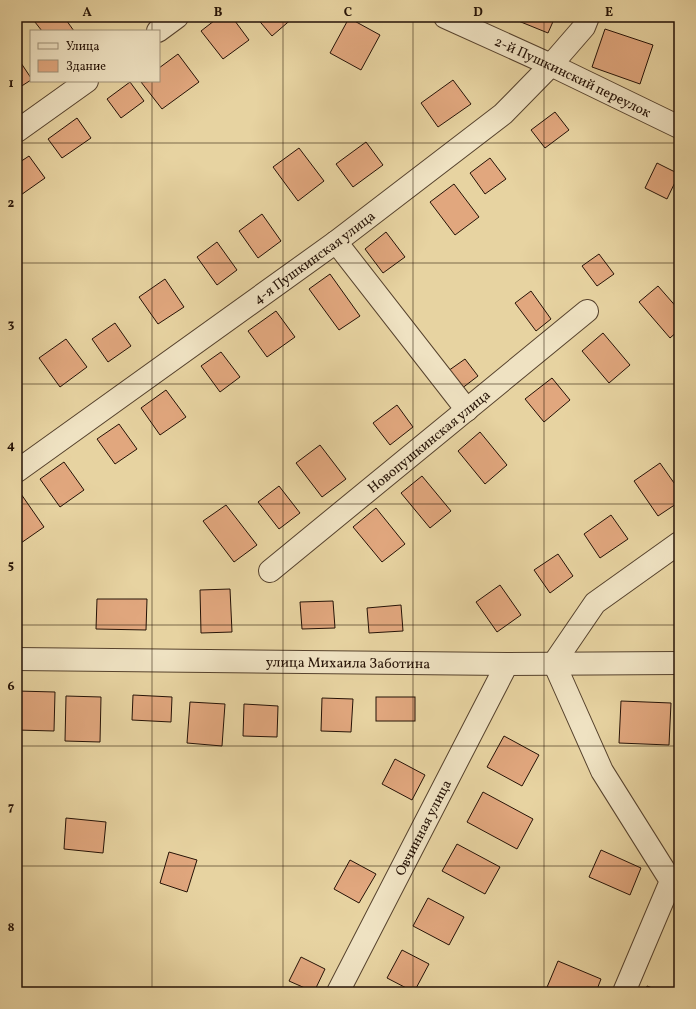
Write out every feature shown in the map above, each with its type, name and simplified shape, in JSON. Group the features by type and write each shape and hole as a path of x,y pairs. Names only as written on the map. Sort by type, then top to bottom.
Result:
{"street":[{"path":"159,30 177,17"},
{"name":"2-й Пушкинский переулок","path":"445,17 551,65 679,127"},
{"name":"4-я Пушкинская улица","path":"17,471 336,242 503,114 551,65 584,26 588,17"},
{"path":"17,131 87,82"},
{"path":"336,242 467,410"},
{"name":"Новопушкинская улица","path":"270,571 587,311"},
{"path":"624,992 671,880 602,771 554,664 595,603 679,543"},
{"name":"улица Михаила Заботина","path":"17,659 507,664 679,663"},
{"name":"Овчинная улица","path":"338,992 507,664"}],"building":[{"path":"31,17 64,17 73,30 41,30"},
{"path":"219,17 232,17 249,40 223,59 201,31"},
{"path":"256,17 294,17 272,36"},
{"path":"517,17 555,17 548,33 516,20"},
{"path":"349,18 380,35 361,70 330,53"},
{"path":"605,29 653,45 640,84 592,67"},
{"path":"178,54 199,82 162,109 141,82 160,82 160,67"},
{"path":"17,57 30,76 30,81 17,89"},
{"path":"453,80 471,104 438,127 421,103"},
{"path":"130,82 144,101 121,118 107,99"},
{"path":"555,112 569,130 545,148 531,130"},
{"path":"77,118 91,138 62,158 48,139"},
{"path":"366,142 383,165 353,187 336,164"},
{"path":"299,148 324,181 298,201 273,167"},
{"path":"29,156 45,178 18,197 17,164"},
{"path":"490,158 506,179 485,194 470,173"},
{"path":"657,163 679,174 667,199 645,188"},
{"path":"454,184 479,217 455,235 430,202"},
{"path":"262,214 281,241 258,258 239,231"},
{"path":"386,232 405,257 383,273 365,249"},
{"path":"217,242 237,270 217,285 197,257"},
{"path":"599,254 614,274 597,286 582,266"},
{"path":"330,274 360,316 339,330 309,289"},
{"path":"165,279 184,307 158,324 139,297"},
{"path":"658,286 679,310 679,330 670,338 639,302"},
{"path":"531,291 551,319 536,331 515,303"},
{"path":"276,311 295,337 267,357 248,331"},
{"path":"115,323 131,346 108,362 92,339"},
{"path":"603,333 630,365 609,383 582,351"},
{"path":"66,339 87,367 60,387 39,358"},
{"path":"221,352 240,377 220,392 201,366"},
{"path":"465,359 478,376 461,389 448,371"},
{"path":"552,378 570,400 544,422 525,399"},
{"path":"166,390 186,417 160,435 141,408"},
{"path":"397,405 413,427 390,445 373,423"},
{"path":"119,424 137,449 115,464 97,439"},
{"path":"480,432 507,465 485,484 458,451"},
{"path":"320,445 346,479 322,497 296,463"},
{"path":"64,462 84,490 60,507 40,479"},
{"path":"660,463 679,490 679,502 658,516 634,481"},
{"path":"422,476 451,511 430,528 401,493"},
{"path":"279,486 300,513 279,529 258,502"},
{"path":"21,494 44,527 21,543 17,537 17,498"},
{"path":"226,505 257,545 234,562 203,521"},
{"path":"376,508 405,544 382,562 353,527"},
{"path":"611,515 628,539 600,558 584,534"},
{"path":"558,554 573,576 550,593 534,570"},
{"path":"500,585 521,615 497,632 476,602"},
{"path":"230,589 232,632 201,633 200,590"},
{"path":"97,599 147,599 146,630 96,629"},
{"path":"333,601 335,628 302,629 300,602"},
{"path":"401,605 403,631 369,633 367,608"},
{"path":"17,691 55,692 54,731 17,730"},
{"path":"133,695 172,697 171,722 132,720"},
{"path":"66,696 101,697 100,742 65,741"},
{"path":"376,697 415,697 415,721 376,721"},
{"path":"322,698 353,699 351,732 321,731"},
{"path":"621,701 671,703 669,745 619,743"},
{"path":"190,702 225,704 222,746 187,743"},
{"path":"244,704 278,706 277,737 243,736"},
{"path":"504,736 539,755 522,786 487,767"},
{"path":"395,759 425,775 412,800 382,784"},
{"path":"483,792 533,819 517,849 467,822"},
{"path":"66,818 106,822 103,853 64,849"},
{"path":"457,844 500,867 485,894 442,871"},
{"path":"601,850 641,868 630,895 589,877"},
{"path":"169,852 197,860 187,892 160,883"},
{"path":"350,860 376,874 359,903 334,889"},
{"path":"428,898 464,917 449,945 413,926"},
{"path":"402,950 429,964 414,992 387,978"},
{"path":"301,957 325,969 314,992 289,981"},
{"path":"558,961 601,979 596,992 545,992"},
{"path":"647,986 663,992 645,992"}]}
